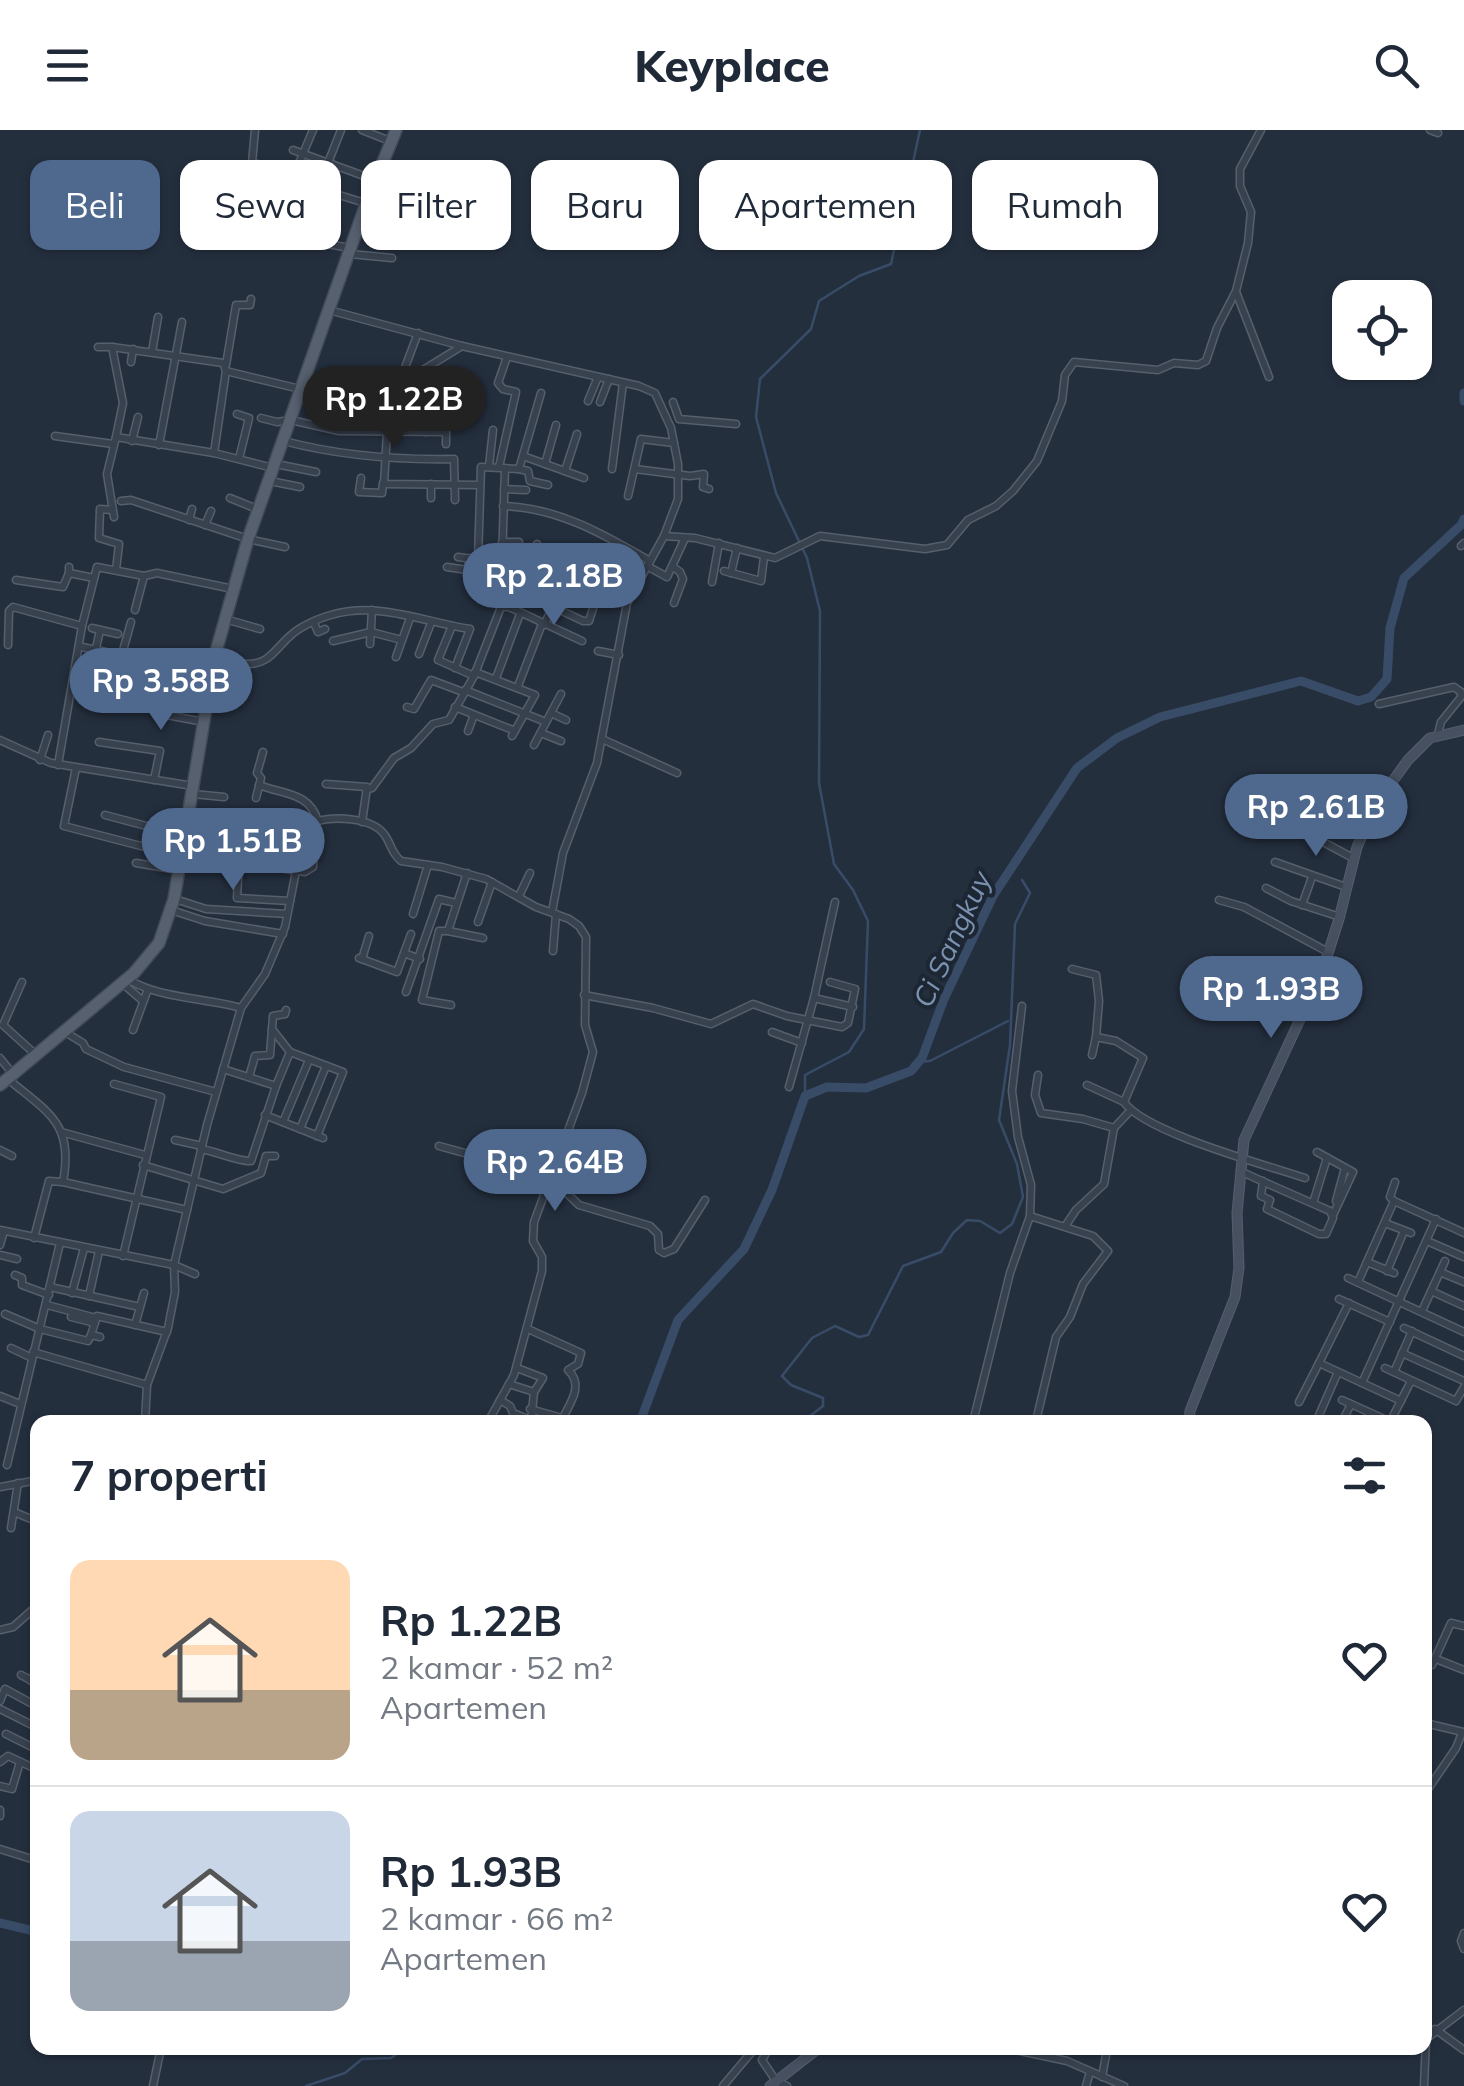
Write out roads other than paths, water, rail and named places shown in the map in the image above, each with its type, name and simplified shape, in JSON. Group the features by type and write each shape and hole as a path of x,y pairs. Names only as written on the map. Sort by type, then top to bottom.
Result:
{"main road":[{"path":"383,160 394,136"},
{"path":"7,1079 125,981 159,943 180,870 214,658 224,619 248,539 361,219"}],"street":[{"path":"250,160 255,130"},
{"path":"302,160 314,130"},
{"path":"329,160 341,130"},
{"path":"362,130 394,136"},
{"path":"664,536 775,558 806,540 825,536 925,548 948,544 968,520 996,506 1013,491 1037,461 1062,402 1063,381 1071,365 1081,362 1098,367 1158,370 1174,363 1202,365 1236,291 1251,223 1250,209 1240,186 1240,169 1261,130"},
{"path":"293,150 319,160"},
{"path":"341,249 392,258"},
{"path":"1236,291 1269,377"},
{"path":"214,453 236,305 250,306 251,299"},
{"path":"330,310 655,393 671,428 678,499 664,536 623,615 619,655 595,769 563,853 553,951"},
{"path":"152,352 158,318"},
{"path":"159,444 182,322"},
{"path":"397,372 404,370 418,333"},
{"path":"112,346 123,404 108,474 113,514 100,509 99,538 120,544 116,570"},
{"path":"426,432 426,406 422,402 402,409 396,392 462,346"},
{"path":"98,347 152,352 226,368 324,404 338,402 346,380"},
{"path":"131,362 133,349"},
{"path":"502,561 502,467 516,392 503,389 498,382 507,357"},
{"path":"588,401 598,377"},
{"path":"600,402 609,380"},
{"path":"612,468 623,383"},
{"path":"519,469 541,392"},
{"path":"673,402 682,420 736,424"},
{"path":"446,444 447,403"},
{"path":"405,432 406,412"},
{"path":"237,414 248,418 240,460"},
{"path":"132,441 138,417"},
{"path":"262,418 339,431 446,432"},
{"path":"544,464 556,425"},
{"path":"488,466 492,430"},
{"path":"361,478 359,492 382,493 387,432"},
{"path":"565,471 577,434"},
{"path":"55,436 132,441 214,453 273,471 300,487"},
{"path":"628,496 641,439 674,443"},
{"path":"284,441 386,459 454,459 455,500"},
{"path":"522,456 584,478"},
{"path":"447,567 467,570 474,559 482,466 528,471 530,481 548,485"},
{"path":"635,468 678,475 704,474 703,487 709,489"},
{"path":"273,471 316,472"},
{"path":"383,483 480,485"},
{"path":"406,484 406,495"},
{"path":"431,484 431,498"},
{"path":"504,489 526,490"},
{"path":"230,498 258,510"},
{"path":"121,501 131,500 248,539 285,547"},
{"path":"504,506 563,517 600,533 666,578 685,538"},
{"path":"189,520 192,509"},
{"path":"204,525 211,510"},
{"path":"502,542 519,542"},
{"path":"511,608 520,566 537,544"},
{"path":"712,582 719,544"},
{"path":"737,548 727,572 761,581 764,557"},
{"path":"543,576 552,554"},
{"path":"458,557 520,566 595,602 589,620 583,621 514,588"},
{"path":"488,603 492,560"},
{"path":"672,566 683,577 674,603"},
{"path":"58,765 82,626 97,567 144,576 157,573 233,589"},
{"path":"582,594 597,569 635,586"},
{"path":"16,580 63,586 69,570 94,578"},
{"path":"518,686 543,624 570,573"},
{"path":"134,610 144,576"},
{"path":"8,645 9,611 13,607 82,626"},
{"path":"326,784 372,788 394,758 411,748 433,724 449,720 474,674 500,609 511,608 582,641"},
{"path":"187,657 242,664 261,662 275,654 289,636 333,614 372,610 470,631 455,668"},
{"path":"370,644 372,610"},
{"path":"496,678 520,614"},
{"path":"396,657 410,618"},
{"path":"224,619 260,629"},
{"path":"118,672 132,622"},
{"path":"314,623 318,632 325,629"},
{"path":"419,654 431,624"},
{"path":"452,626 438,660 535,695 514,734 455,708"},
{"path":"92,671 96,629 118,634"},
{"path":"333,642 371,632 402,640"},
{"path":"82,647 110,653"},
{"path":"598,651 619,655"},
{"path":"75,670 210,683"},
{"path":"407,707 414,709 431,680 546,722"},
{"path":"1379,704 1454,687 1461,697 1440,722 1438,734"},
{"path":"534,745 561,694"},
{"path":"156,713 206,723"},
{"path":"551,713 566,720"},
{"path":"468,730 474,715"},
{"path":"489,736 494,723"},
{"path":"1191,1415 1235,1297 1240,1156 1329,952 1353,858 1376,804 1395,776 1430,738 1464,730"},
{"path":"540,732 561,741"},
{"path":"40,760 48,735"},
{"path":"602,739 677,774"},
{"path":"0,740 58,765 154,780 224,797"},
{"path":"99,742 163,751 154,780"},
{"path":"256,798 263,752"},
{"path":"76,768 64,826 154,847 310,871 314,867 313,831 318,821 311,803 259,785"},
{"path":"362,822 367,788"},
{"path":"1248,808 1353,858"},
{"path":"1321,811 1363,833"},
{"path":"157,831 221,828 224,822 239,822 241,814 256,820 294,823 296,832 313,831"},
{"path":"105,816 153,826 157,831 154,847"},
{"path":"318,821 362,822 381,831 400,862 467,873 492,882 579,926 586,937 585,1025 592,1052 554,1180 539,1203 532,1232 543,1264 528,1329 517,1368 492,1415"},
{"path":"240,861 237,898 290,901"},
{"path":"1276,862 1346,887"},
{"path":"136,863 180,870"},
{"path":"413,914 428,865"},
{"path":"145,1415 147,1385 167,1332 175,1292 174,1266 216,1092 242,1008 265,974 282,934 296,870"},
{"path":"448,931 467,873"},
{"path":"519,896 530,874"},
{"path":"1302,905 1312,877"},
{"path":"478,922 492,882"},
{"path":"1266,888 1340,917"},
{"path":"406,992 439,899 456,903"},
{"path":"1219,900 1244,907 1329,952"},
{"path":"789,1086 809,1020 835,902"},
{"path":"173,904 206,910 288,914"},
{"path":"173,904 206,921 282,934"},
{"path":"451,1004 422,1000 438,931 483,938"},
{"path":"368,936 360,958 397,972 411,934"},
{"path":"404,953 420,959"},
{"path":"1072,969 1096,975 1099,1001 1092,1055"},
{"path":"125,981 242,1008"},
{"path":"125,981 143,1001"},
{"path":"22,982 2,1025 36,1054"},
{"path":"584,995 710,1024 753,1004 842,1027 853,1007 853,986 830,982"},
{"path":"133,1030 148,989"},
{"path":"814,998 853,1007"},
{"path":"975,1415 1010,1272 1030,1216 1031,1185 1018,1138 1012,1091 1022,1006"},
{"path":"269,1058 274,1014 284,1014 286,1010"},
{"path":"265,1115 320,1137 344,1074 290,1052 272,1028"},
{"path":"65,1032 114,1064 216,1092"},
{"path":"772,1032 802,1043"},
{"path":"1096,1036 1116,1042 1144,1059 1124,1102"},
{"path":"176,1140 251,1161 290,1052"},
{"path":"249,1077 256,1056 286,1064"},
{"path":"0,1058 7,1079 57,1122 68,1155 63,1182"},
{"path":"283,1122 309,1060"},
{"path":"300,1129 326,1066"},
{"path":"223,1069 276,1086"},
{"path":"1038,1076 1036,1101 1041,1114 1083,1119 1114,1128"},
{"path":"123,1256 142,1165 167,1080"},
{"path":"114,1084 161,1097"},
{"path":"1087,1086 1124,1102 1130,1111 1174,1134 1305,1178"},
{"path":"1066,1226 1076,1210 1104,1184 1114,1128 1130,1111"},
{"path":"62,1132 145,1155"},
{"path":"439,1146 554,1180 578,1205 650,1226 658,1234 659,1250 668,1254 705,1200"},
{"path":"0,1150 12,1156"},
{"path":"1263,1181 1261,1196 1270,1200 1267,1209 1324,1235 1353,1172 1317,1152"},
{"path":"142,1165 230,1188 261,1173 266,1156 275,1156"},
{"path":"1313,1204 1327,1158"},
{"path":"1240,1171 1332,1214"},
{"path":"34,1238 50,1180 186,1210"},
{"path":"1395,1182 1390,1197 1394,1202 1464,1233"},
{"path":"1358,1282 1394,1202"},
{"path":"1030,1216 1093,1236 1108,1250 1084,1284 1056,1337 1039,1415"},
{"path":"1362,1384 1436,1219"},
{"path":"1367,1262 1390,1272 1407,1232 1384,1222"},
{"path":"0,1245 2,1231 174,1266 194,1274"},
{"path":"1427,1241 1464,1258"},
{"path":"7,1465 60,1244"},
{"path":"72,1292 84,1248"},
{"path":"90,1296 98,1251"},
{"path":"0,1255 17,1260"},
{"path":"1422,1311 1445,1261"},
{"path":"1440,1272 1464,1282"},
{"path":"14,1275 22,1278 22,1285 140,1307"},
{"path":"1348,1278 1464,1332"},
{"path":"1431,1291 1464,1306"},
{"path":"135,1326 144,1293"},
{"path":"1339,1299 1390,1322"},
{"path":"1299,1402 1349,1304"},
{"path":"47,1305 96,1321"},
{"path":"5,1314 40,1329 88,1341 96,1336 97,1316 167,1332"},
{"path":"71,1317 96,1321"},
{"path":"528,1329 581,1353 578,1364 568,1370 577,1379 577,1386 563,1415"},
{"path":"1394,1372 1408,1330 1464,1356"},
{"path":"12,1348 147,1385"},
{"path":"1385,1368 1456,1401 1464,1384 1402,1353"},
{"path":"1319,1363 1400,1401"},
{"path":"517,1368 543,1378 534,1392 530,1415"},
{"path":"1319,1415 1338,1372"},
{"path":"1394,1415 1411,1381"},
{"path":"509,1384 534,1392"},
{"path":"0,1396 20,1404"},
{"path":"500,1400 519,1415"},
{"path":"1342,1400 1375,1415"},
{"path":"1346,1415 1351,1404"},
{"path":"530,1409 547,1415"},
{"path":"0,1487 30,1481"},
{"path":"11,1528 18,1483"},
{"path":"14,1512 30,1520"},
{"path":"0,1630 13,1627 30,1612"},
{"path":"1464,1626 1450,1623 1434,1662 1464,1670"},
{"path":"20,1676 30,1680"},
{"path":"0,1700 6,1690 30,1703"},
{"path":"0,1709 30,1724"},
{"path":"1432,1725 1463,1732 1432,1784"},
{"path":"6,1734 30,1746"},
{"path":"0,1762 8,1756 30,1766"},
{"path":"0,1796 1,1786 12,1790 20,1762"},
{"path":"0,1849 30,1858"},
{"path":"1464,1934 1464,1949"},
{"path":"1432,2034 1464,2010"},
{"path":"1435,2029 1464,2050"},
{"path":"152,2086 159,2055"},
{"path":"722,2086 748,2055"},
{"path":"765,2055 762,2060 772,2084"},
{"path":"772,2084 810,2055"},
{"path":"1039,2055 1067,2061 1124,2086"},
{"path":"1102,2077 1106,2055"},
{"path":"1424,2086 1425,2055"},
{"path":"1086,2086 1090,2072"},
{"path":"772,2084 788,2086"}],"waterway":[{"path":"805,1096 805,1075 849,1052 864,1029 868,921 834,864 819,783 820,611 807,558 776,493 756,417 760,379 811,329 819,301 859,276 891,264 920,130"},
{"name":"Ci Sangkuy","path":"1464,393 1464,401"},
{"name":"Ci Sangkuy","path":"643,1415 678,1320 744,1249 772,1190 805,1096 827,1087 866,1088 911,1071 922,1058 944,999 993,896 1077,768 1117,738 1160,717 1301,681 1358,701 1371,697 1387,679 1390,628 1404,578 1464,519"},
{"path":"811,1415 823,1406 823,1398 791,1385 782,1376 812,1338 835,1326 859,1337 868,1335 903,1266 941,1252 967,1220 980,1221 1000,1233 1012,1224 1023,1197 1017,1164 999,1120 1010,1045 1015,924 1030,893 1022,880"},
{"path":"919,1062 930,1061 1008,1021"},
{"name":"Ci Sangkuy","path":"0,1923 30,1930"},
{"path":"306,2086 345,2073 362,2059 395,2055"}]}
